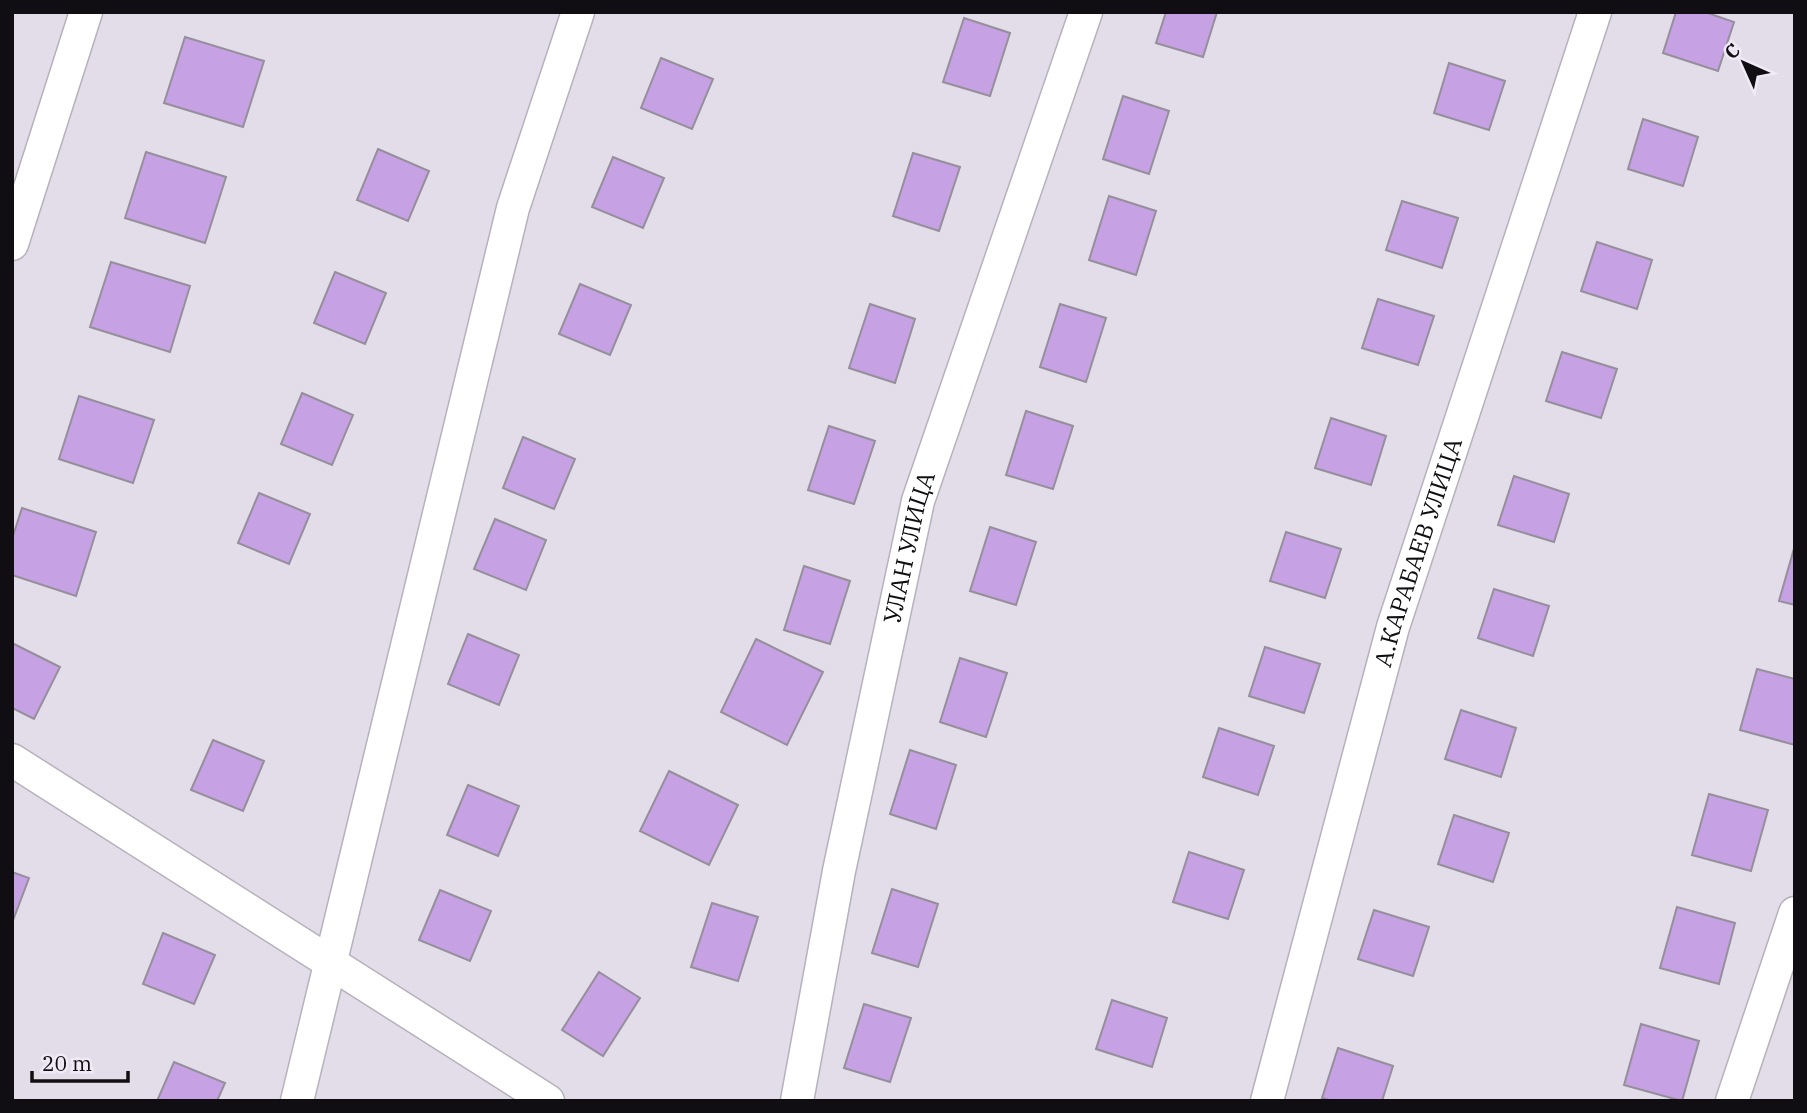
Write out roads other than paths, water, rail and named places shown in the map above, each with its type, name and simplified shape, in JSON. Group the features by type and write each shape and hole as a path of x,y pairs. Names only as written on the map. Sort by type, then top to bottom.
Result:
{"street":[{"path":"12,244 86,12"},
{"path":"298,1101 513,208 578,12"},
{"name":"УЛАН УЛИЦА","path":"797,1101 839,871 918,501 1086,12"},
{"name":"А.КАРАБАЕВ УЛИЦА","path":"1267,1101 1393,627 1595,12"},
{"path":"12,760 548,1101"},
{"path":"1732,1101 1795,913"}]}
